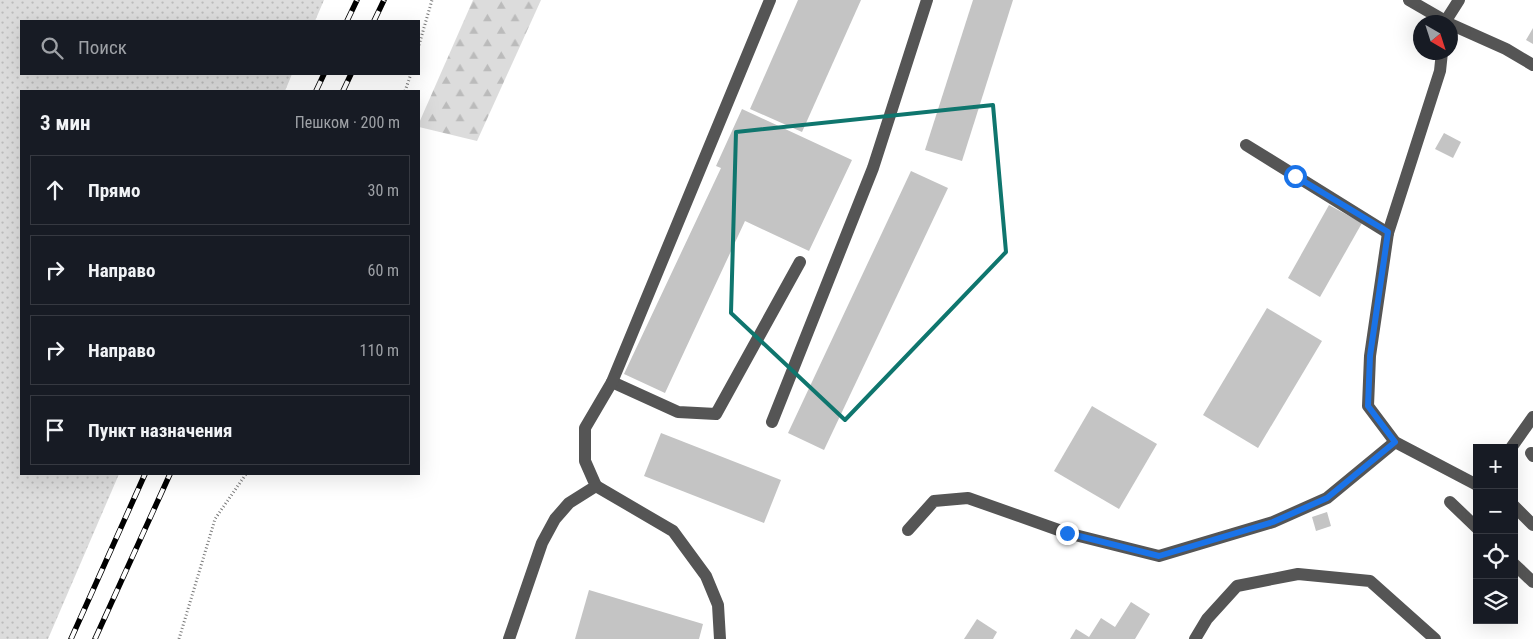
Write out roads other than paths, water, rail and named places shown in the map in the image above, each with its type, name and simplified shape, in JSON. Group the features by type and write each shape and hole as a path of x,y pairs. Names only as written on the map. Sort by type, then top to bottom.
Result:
{"lane":[{"path":"720,639 718,605 706,576 673,531 596,486 584,461 585,428 612,382 770,0"},
{"path":"772,422 873,168 927,0"},
{"path":"1409,0 1434,15"},
{"path":"1450,15 1459,0"},
{"path":"1458,28 1506,49 1533,65"},
{"path":"1441,60 1440,70 1388,232 1370,356 1368,406 1395,442 1473,483"},
{"path":"1246,145 1388,232"},
{"path":"612,382 678,412 716,414 800,262"},
{"path":"1515,444 1533,417"},
{"path":"908,530 934,501 968,498 1067,533 1159,556 1273,522 1327,498 1395,442"},
{"path":"509,639 542,543 556,519 569,503 596,486"},
{"path":"1450,502 1473,524"},
{"path":"1518,510 1533,525"},
{"path":"1518,568 1533,582"},
{"path":"1195,639 1207,619 1238,586 1298,574 1370,582 1435,639"}],"railway":[{"path":"347,20 357,0"},
{"path":"374,20 384,0"},
{"path":"316,90 324,75"},
{"path":"343,90 351,75"},
{"path":"71,639 145,475"},
{"path":"95,639 170,475"}]}
